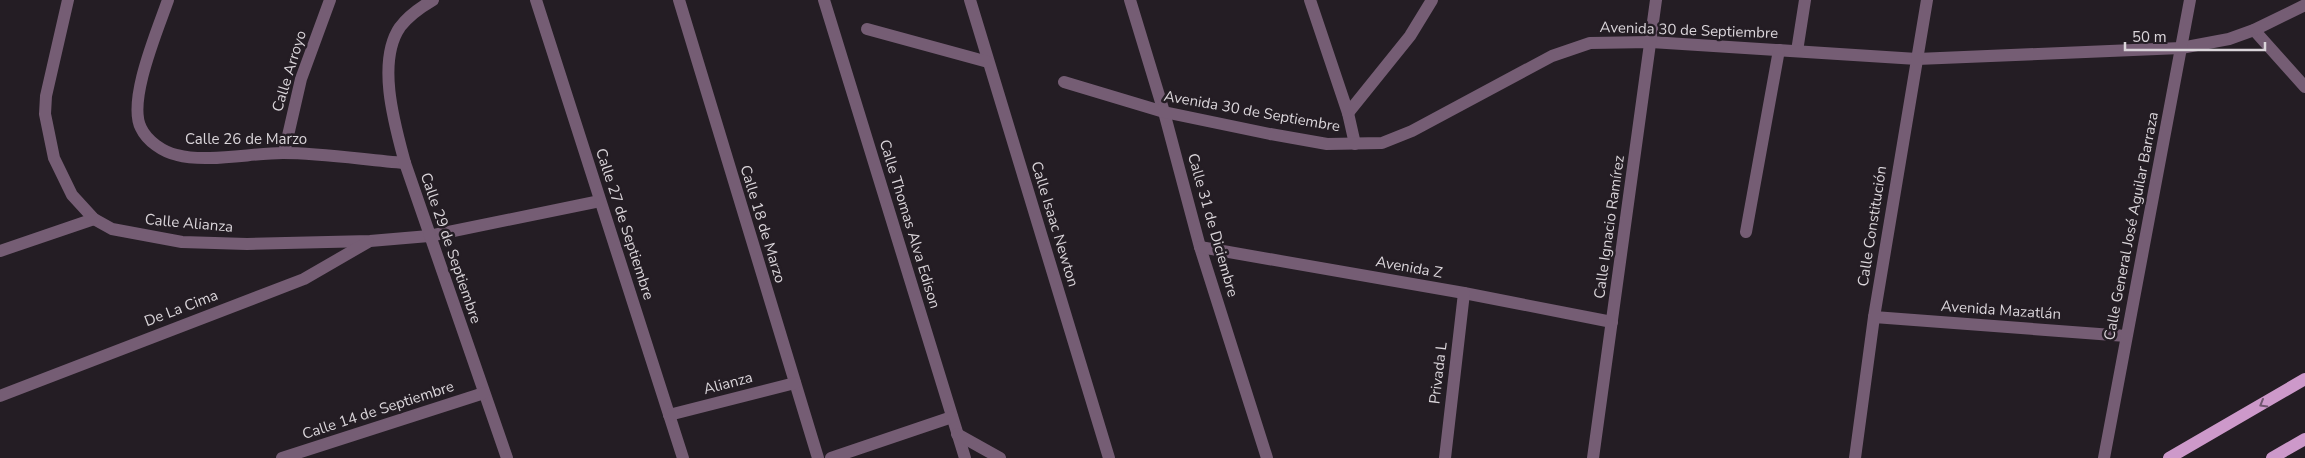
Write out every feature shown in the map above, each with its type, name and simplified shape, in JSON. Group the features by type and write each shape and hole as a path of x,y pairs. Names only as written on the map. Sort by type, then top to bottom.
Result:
{"main road":[{"path":"2169,458 2305,380"},
{"path":"2272,458 2305,439"}],"street":[{"name":"Calle Alianza","path":"68,0 46,96 45,114 54,158 72,195 94,219 112,229 182,242 247,244 370,241 430,236"},
{"name":"Calle 26 de Marzo","path":"168,0 142,76 138,104 140,127 150,142 175,155 193,157 284,153 405,163"},
{"name":"Calle Arroyo","path":"284,153 301,79 330,0"},
{"name":"Calle 29 de Septiembre","path":"433,0 417,9 400,28 392,45 388,76 392,114 405,163 507,458"},
{"name":"Calle 27 de Septiembre","path":"536,0 682,458"},
{"name":"Calle 18 de Marzo","path":"679,0 818,458"},
{"name":"Calle Thomas Alva Edison","path":"824,0 965,458"},
{"name":"Calle Isaac Newton","path":"970,0 1109,458"},
{"name":"Calle 31 de Diciembre","path":"1130,0 1164,112 1200,247 1268,458"},
{"path":"1310,0 1348,113 1355,144"},
{"path":"1348,113 1410,36 1432,0"},
{"name":"Calle Ignacio Ramírez","path":"1593,458 1656,0"},
{"path":"1798,51 1805,0"},
{"name":"Calle Constitución","path":"1855,458 1874,317 1927,0"},
{"name":"Calle General José Aguilar Barraza","path":"2104,458 2190,0"},
{"name":"Avenida 30 de Septiembre","path":"1064,82 1164,112 1327,144 1382,143 1412,131 1552,56 1590,43 1651,42 1917,59 2181,48 2209,44 2254,30 2305,5"},
{"path":"867,29 988,62"},
{"path":"2254,30 2305,87"},
{"path":"1746,232 1779,50"},
{"path":"430,236 600,201"},
{"path":"0,251 94,219"},
{"name":"De La Cima","path":"0,396 304,279 370,241"},
{"name":"Avenida Z","path":"1200,247 1464,293 1612,322"},
{"name":"Privada L","path":"1445,458 1464,293"},
{"name":"Avenida Mazatlán","path":"1874,317 2126,336"},
{"name":"Alianza","path":"669,415 795,383"},
{"name":"Calle 14 de Septiembre","path":"282,458 484,394"},
{"path":"831,458 952,417"},
{"path":"958,434 1000,458"}]}
